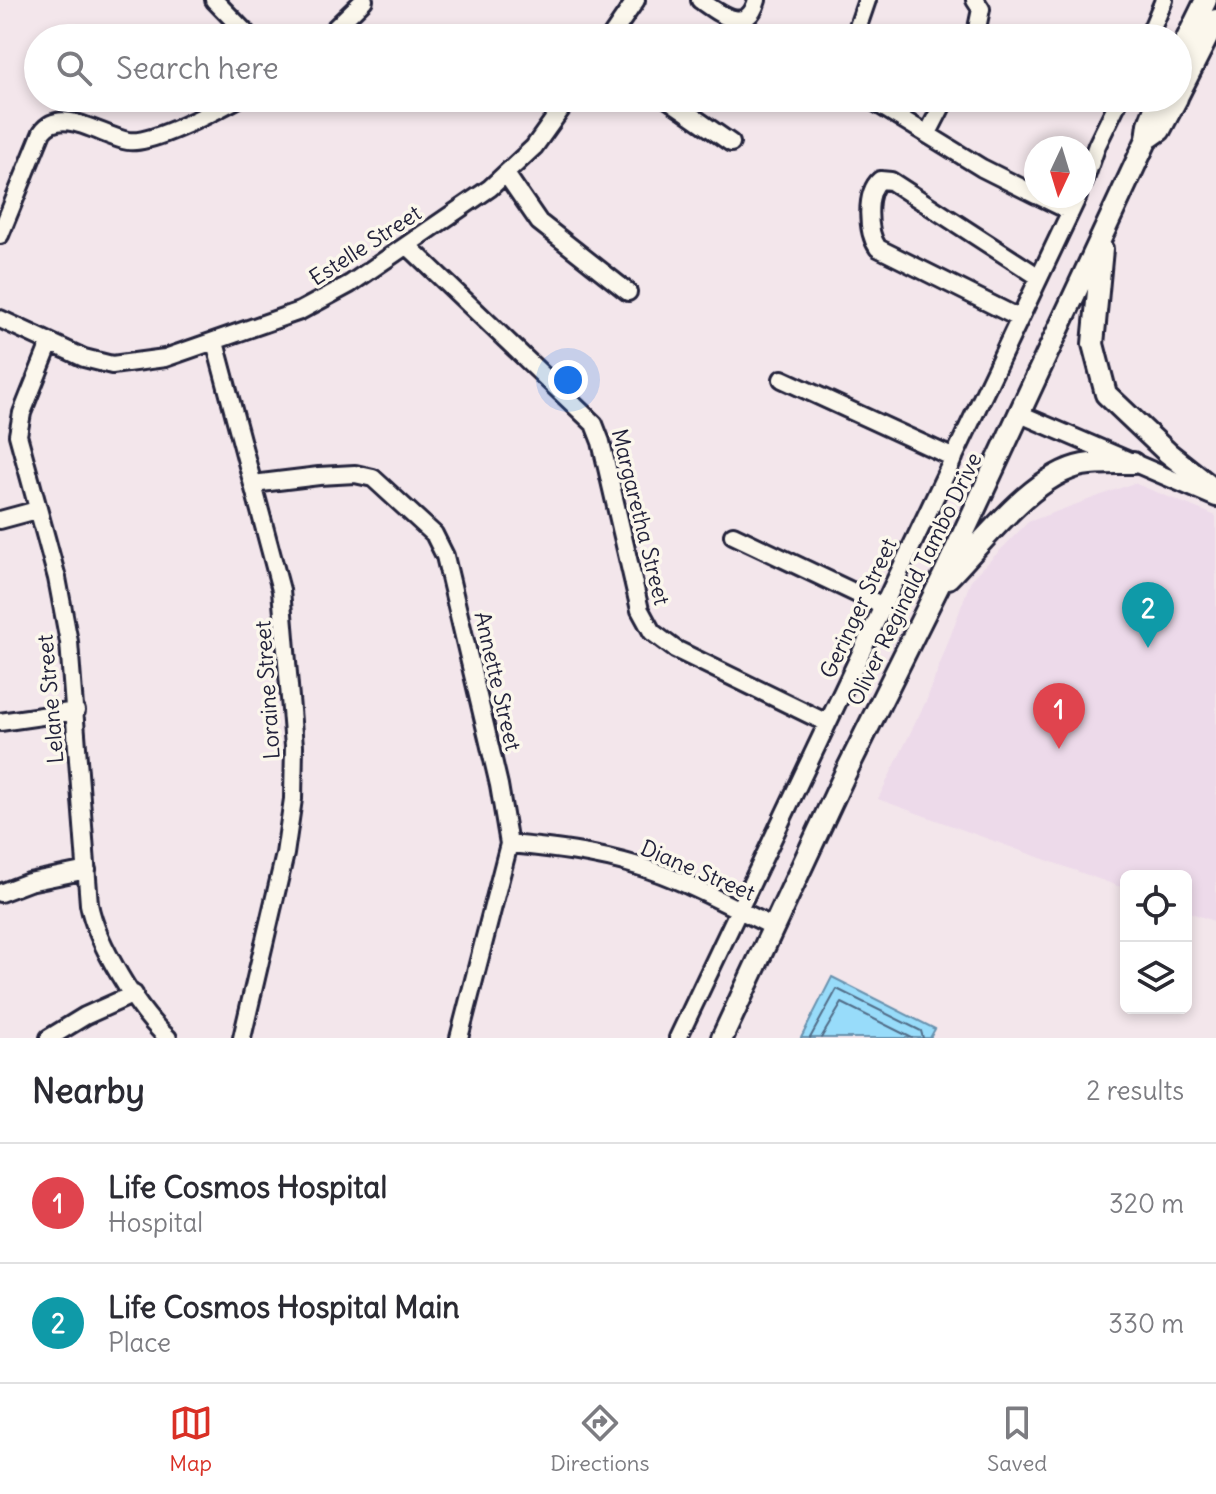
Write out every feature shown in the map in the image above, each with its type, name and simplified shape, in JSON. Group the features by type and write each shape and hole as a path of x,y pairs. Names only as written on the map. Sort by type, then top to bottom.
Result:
{"main road":[{"path":"1192,28 1206,0"},
{"name":"Oliver Reginald Tambo Drive","path":"1192,67 1216,20"},
{"name":"Oliver Reginald Tambo Drive","path":"722,1038 844,776 1020,414 1147,139 1154,112"},
{"name":"Oliver Reginald Tambo Drive","path":"1147,139 1160,130 1169,112"},
{"path":"1103,234 1093,344 1106,394 1168,453 1216,491"},
{"path":"937,589 1036,486 1057,473 1084,465 1133,463"}],"street":[{"path":"214,0 237,24"},
{"path":"339,24 364,0"},
{"path":"620,24 636,0"},
{"path":"700,0 732,20 751,14 757,0"},
{"path":"859,24 867,0"},
{"path":"975,0 981,9 978,24"},
{"path":"1154,24 1164,0"},
{"path":"0,235 42,132 53,122 64,121 126,141 139,142 210,112"},
{"name":"Estelle Street","path":"0,319 84,358 112,365 165,358 215,342 327,299 468,204 506,174 534,147 559,112"},
{"path":"686,112 731,143"},
{"path":"892,112 982,168 1024,189"},
{"path":"928,133 939,112"},
{"path":"1096,148 1113,112"},
{"path":"506,174 539,222 628,292"},
{"path":"1019,318 878,248 871,230 874,186 880,180 891,181 1039,277"},
{"name":"Geringer Street","path":"678,1038 1072,208"},
{"name":"Margaretha Street","path":"407,245 594,424 601,442 640,610 652,632 699,661 827,723"},
{"name":"Loraine Street","path":"215,342 281,590 295,772 285,854 242,1038"},
{"name":"Lelane Street","path":"50,343 22,413 18,435 64,612 76,711 92,922 134,994 168,1038"},
{"path":"782,379 954,458"},
{"path":"1020,414 1216,498"},
{"name":"Annette Street","path":"253,484 319,476 364,475 381,484 434,534 445,556 499,785 509,844 459,1038"},
{"path":"0,520 37,510"},
{"path":"733,535 883,606"},
{"path":"0,722 76,711"},
{"name":"Diane Street","path":"509,844 550,848 636,865 694,888 774,927"},
{"path":"0,893 29,882 87,870"},
{"path":"49,1038 85,1016 134,994"}],"shaded area":[{"path":"1134,483 1216,516 1216,922 1192,913 1192,870 1120,870 1120,887 878,799 927,699 971,580 1028,522"}],"water":[{"path":"832,977 935,1029 930,1038 801,1038"}],"place":[{"name":"Life Cosmos Hospital Main","path":"1148,648"},
{"name":"Life Cosmos Hospital","path":"1059,749"}]}
